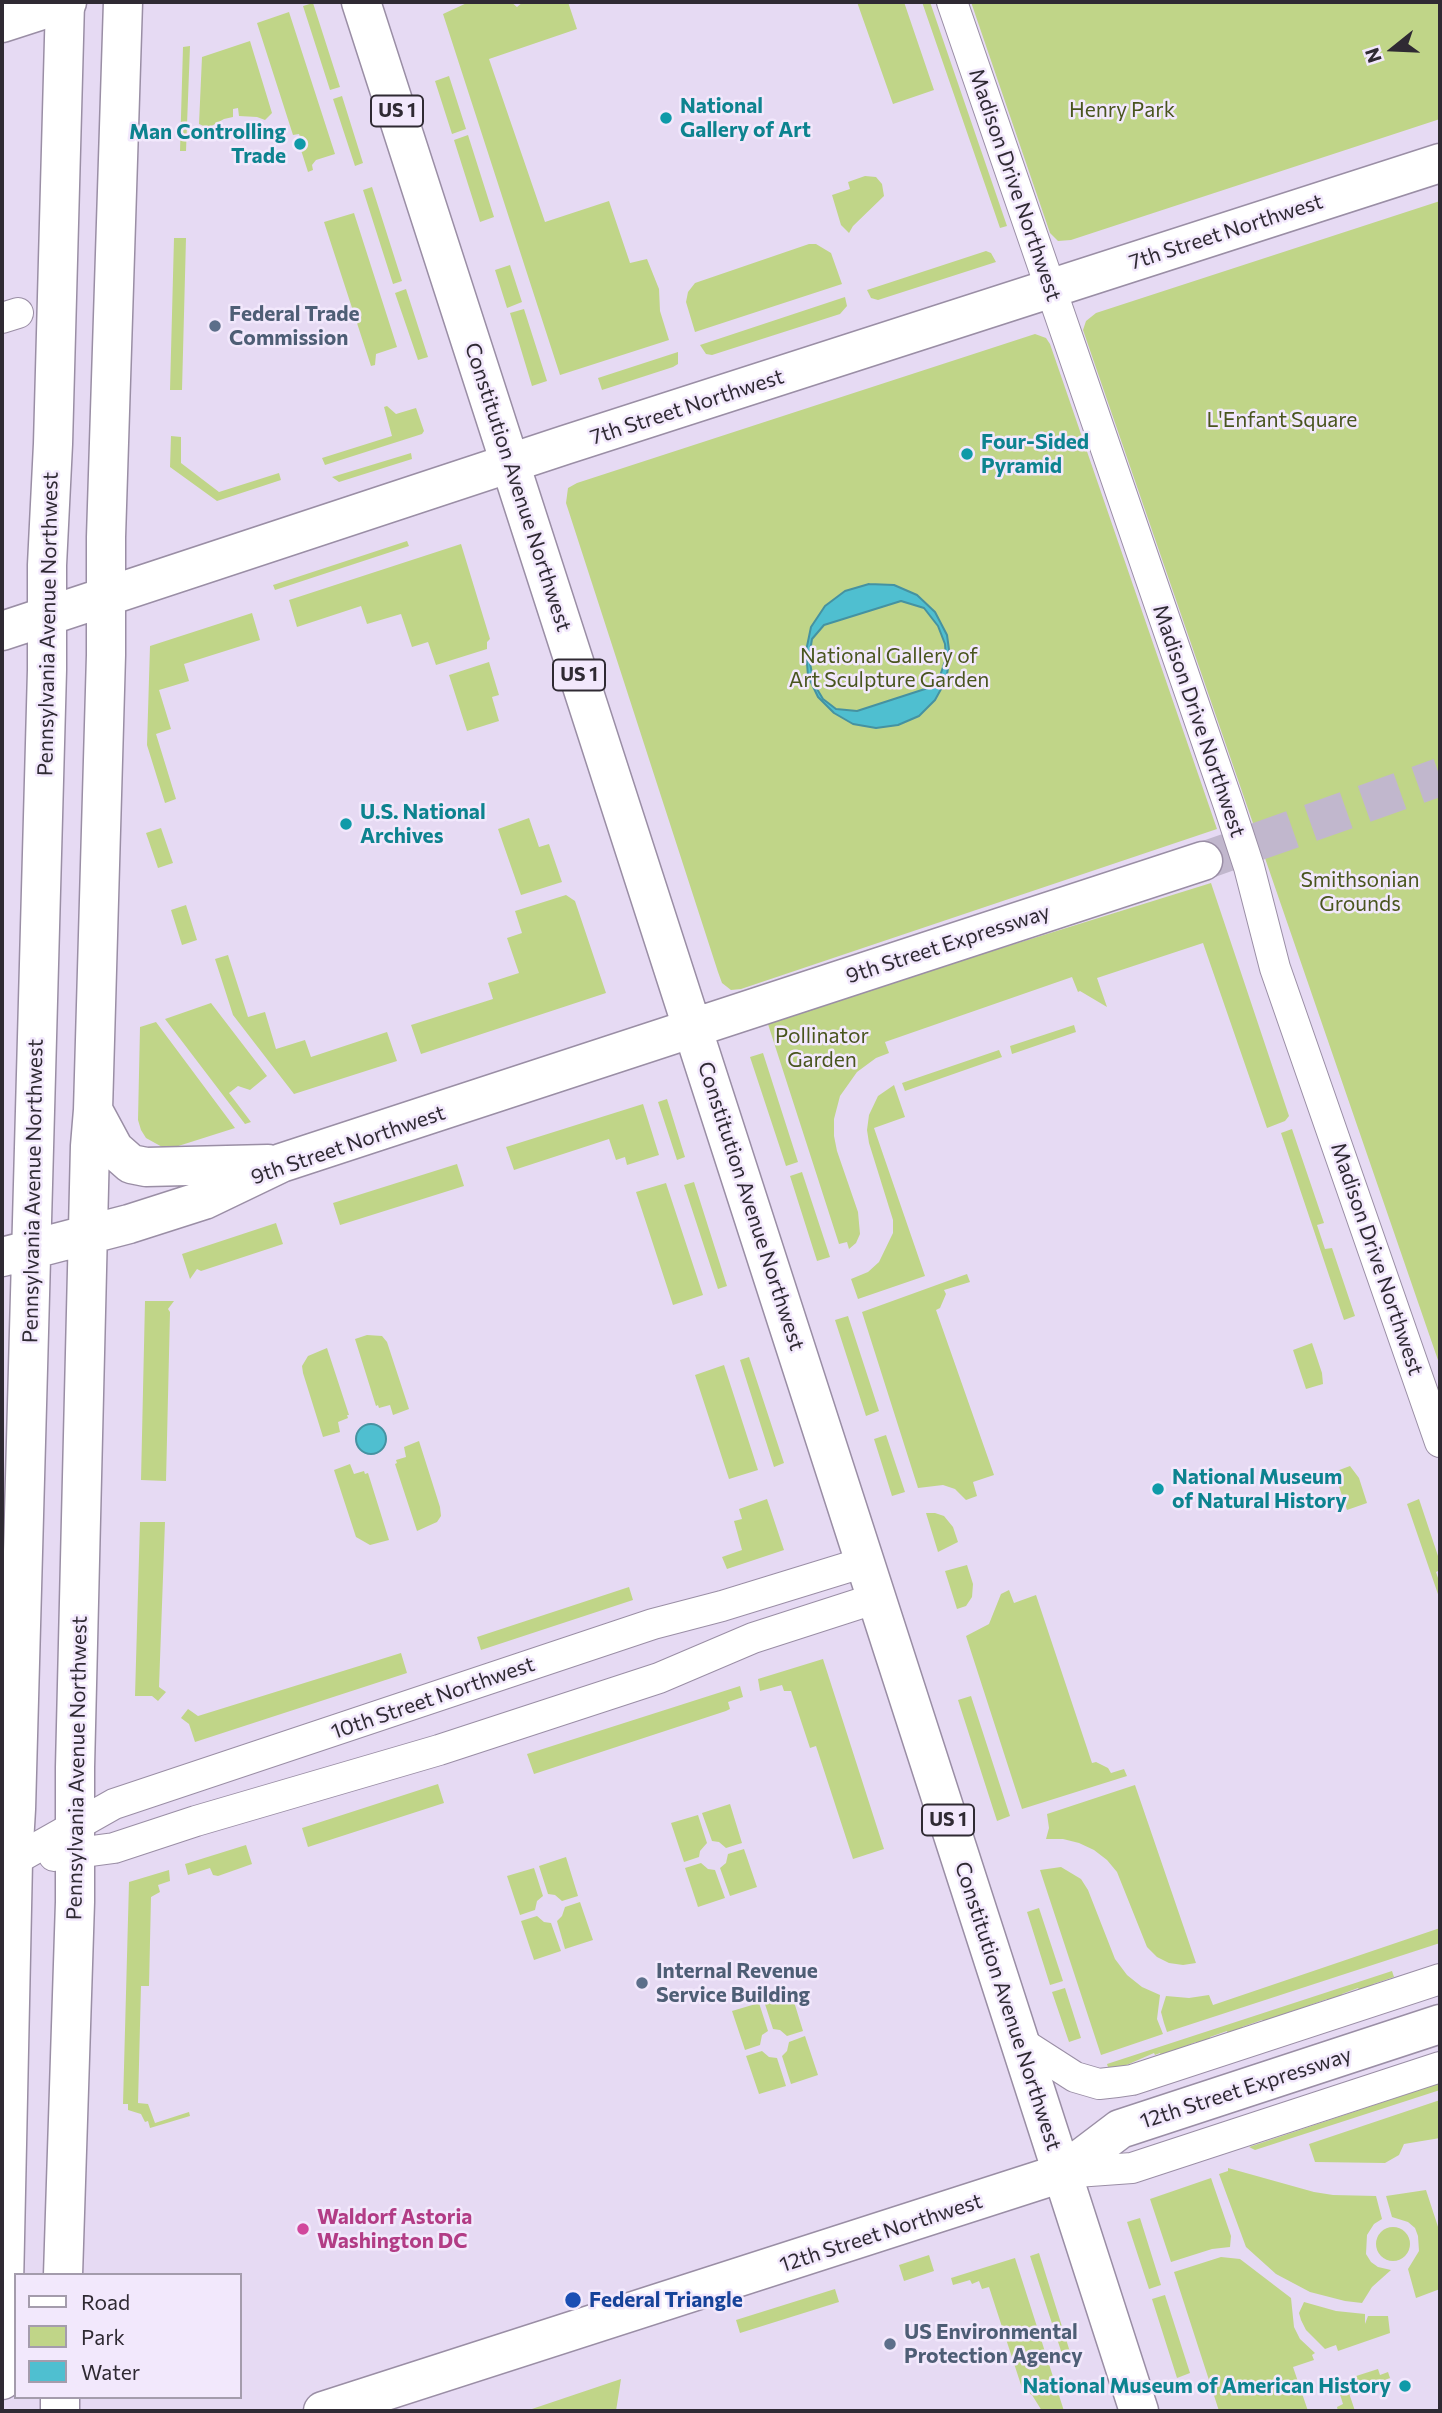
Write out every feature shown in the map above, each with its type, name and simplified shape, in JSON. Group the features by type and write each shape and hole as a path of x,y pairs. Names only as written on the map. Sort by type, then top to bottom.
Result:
{"main road":[{"name":"Pennsylvania Avenue Northwest","path":"2,2380 7,1863 16,1809 17,1252 48,616 47,565 66,2"},
{"path":"2,23 66,2"},
{"name":"Pennsylvania Avenue Northwest","path":"63,2273 76,1840 90,1146 123,2"},
{"name":"Constitution Avenue Northwest","path":"361,2 1139,2411"},
{"name":"7th Street Northwest","path":"2,631 565,445 1440,163"},
{"name":"9th Street Expressway","path":"693,1028 1203,861"},
{"name":"9th Street Northwest","path":"17,1252 129,1224 204,1200 281,1163 693,1028"},
{"path":"93,1110 114,1149 131,1164 146,1167 281,1163"},
{"name":"12th Street Expressway","path":"1062,2173 1120,2129 1440,2024"},
{"name":"12th Street Northwest","path":"323,2411 1062,2173"},
{"path":"4,2188 65,2174"}],"street":[{"name":"Madison Drive Northwest","path":"952,2 1249,867 1275,968 1440,1442"},
{"name":"10th Street Northwest","path":"7,1863 76,1840 114,1804 653,1624 865,1562"},
{"name":"10th Street Northwest","path":"76,1840 114,1848 196,1821 439,1750 659,1678 753,1638 877,1598"},
{"path":"1019,2041 1075,2077 1099,2084 1132,2080 1440,1979"},
{"name":"12th Street Northwest","path":"1062,2173 1132,2168 1440,2067"}],"green space":[{"path":"469,2 511,2 517,7 523,2 568,2 577,29 489,59 545,222 609,201 630,263 647,259 659,289 660,311 669,340 560,375 443,14"},
{"path":"857,2 904,2 934,90 893,104"},
{"path":"922,2 930,2 1007,226 1000,228"},
{"name":"Henry Park","path":"971,2 1440,2 1440,119 1071,240 1058,241 1050,233"},
{"path":"313,3 340,87 330,90 303,6"},
{"path":"289,12 335,154 316,160 312,165 313,170 308,172 299,134 293,135 257,23"},
{"path":"250,41 272,113 265,120 239,116 238,108 233,109 233,117 208,128 199,124 202,57"},
{"path":"190,46 186,151 180,151 183,47"},
{"path":"449,76 466,129 452,134 435,81"},
{"path":"342,96 363,163 355,166 333,99"},
{"path":"468,135 494,217 480,222 454,140"},
{"path":"865,176 876,177 882,184 884,196 849,233 841,225 832,195 850,189 848,182"},
{"path":"372,187 402,281 393,284 363,190"},
{"name":"L'Enfant Square","path":"1440,201 1440,1366 1083,330 1086,321 1096,313"},
{"path":"354,213 397,347 376,354 375,365 371,366 324,222"},
{"path":"174,238 186,238 182,390 170,390"},
{"path":"809,244 816,244 831,253 842,284 695,332 686,302 688,292 695,283"},
{"path":"986,251 991,253 996,262 878,300 871,298 867,290"},
{"path":"510,265 522,302 507,308 495,270"},
{"path":"406,289 428,357 418,360 395,293"},
{"path":"845,297 847,306 840,314 712,355 706,354 700,345"},
{"path":"524,309 547,381 532,386 510,313"},
{"name":"National Gallery of Art Sculpture Garden","path":"1035,334 1046,338 1050,344 1217,829 741,989 731,990 722,983 718,972 566,503 568,488"},
{"path":"678,352 678,364 673,367 602,390 598,378"},
{"path":"387,406 396,414 416,408 424,431 422,434 325,465 322,458 392,436 384,407"},
{"path":"171,436 181,437 181,463 219,492 279,473 281,480 217,501 170,467"},
{"path":"411,453 412,459 339,482 332,477"},
{"path":"407,541 409,546 275,590 273,585"},
{"path":"461,544 490,639 487,649 436,665 428,642 412,647 401,614 367,624 361,606 297,627 289,600"},
{"path":"252,613 260,640 184,664 189,681 159,690 171,729 156,734 176,799 165,803 147,745 150,646"},
{"path":"489,662 499,695 492,697 499,721 467,731 449,675"},
{"path":"529,818 539,847 549,844 562,882 521,895 498,829"},
{"path":"161,828 173,863 158,868 146,833"},
{"name":"Pollinator Garden","path":"1211,883 1289,1116 1285,1121 1267,1128 1203,943 1097,978 1107,1007 1078,992 1072,977 885,1042 889,1053 876,1058 857,1072 840,1096 834,1119 834,1136 858,1212 860,1234 849,1249 847,1242 839,1244 767,1021"},
{"path":"566,895 575,901 606,993 421,1054 411,1025 493,999 488,983 519,973 507,938 522,933 515,911"},
{"path":"186,905 197,940 182,945 171,910"},
{"path":"228,955 248,1017 265,1012 276,1049 305,1040 311,1057 387,1032 397,1061 294,1094 233,1015 215,959"},
{"path":"211,1003 267,1076 250,1090 238,1086 229,1093 251,1122 245,1124 165,1019"},
{"path":"156,1022 235,1128 172,1148 164,1148 146,1138 138,1120 140,1027"},
{"path":"1074,1025 1076,1032 1012,1054 1010,1046"},
{"path":"999,1050 1002,1057 905,1091 902,1083"},
{"path":"763,1053 798,1162 786,1166 750,1057"},
{"path":"894,1085 905,1117 874,1128 925,1276 858,1299 851,1279 868,1272 879,1262 893,1233 893,1220 867,1130 869,1115 878,1096"},
{"path":"667,1099 685,1157 677,1160 658,1102"},
{"path":"643,1104 659,1155 627,1165 625,1157 616,1160 609,1139 514,1170 506,1147"},
{"path":"1292,1129 1324,1223 1317,1225 1325,1249 1332,1248 1355,1316 1344,1320 1281,1133"},
{"path":"457,1164 464,1186 340,1225 333,1203"},
{"path":"802,1172 830,1257 817,1261 790,1176"},
{"path":"694,1182 727,1286 718,1289 684,1185"},
{"path":"666,1183 703,1295 673,1305 636,1192"},
{"path":"276,1223 283,1244 201,1271 197,1269 190,1279 182,1254"},
{"path":"967,1274 970,1282 944,1290 946,1294 940,1308 936,1310 994,1475 973,1482 977,1496 966,1500 955,1489 943,1485 918,1488 862,1312"},
{"path":"145,1301 174,1301 168,1309 166,1481 141,1480"},
{"path":"848,1316 879,1411 866,1416 835,1320"},
{"path":"367,1335 382,1336 387,1342 409,1409 393,1415 390,1405 379,1408 376,1406 355,1339"},
{"path":"1312,1343 1323,1384 1306,1389 1293,1350"},
{"path":"327,1348 349,1415 338,1422 340,1432 323,1437 302,1366 308,1356"},
{"path":"749,1357 784,1463 774,1467 740,1360"},
{"path":"724,1365 758,1470 729,1479 695,1375"},
{"path":"886,1435 905,1492 892,1496 874,1439"},
{"path":"419,1441 441,1516 437,1522 417,1531 395,1464 396,1460 406,1457 404,1447"},
{"path":"350,1464 354,1474 364,1471 365,1474 368,1473 389,1540 370,1545 356,1537 334,1470"},
{"path":"1350,1466 1359,1478 1367,1503 1347,1510 1334,1472"},
{"path":"767,1499 784,1550 727,1569 722,1557 742,1550 734,1521 742,1519 739,1509"},
{"path":"1419,1499 1440,1562 1440,1570 1436,1572 1440,1584 1440,1600 1407,1504"},
{"path":"926,1513 944,1516 953,1527 958,1542 938,1552"},
{"path":"140,1522 165,1522 159,1687 166,1692 158,1701 152,1696 135,1696"},
{"path":"967,1565 973,1584 972,1597 966,1606 957,1609 945,1571"},
{"path":"629,1587 633,1600 481,1650 477,1637"},
{"path":"1009,1590 1014,1603 1036,1595 1092,1763 1096,1762 1108,1768 1111,1773 1124,1769 1127,1776 1022,1809 966,1636 989,1624 1001,1594"},
{"path":"401,1653 407,1673 195,1742 189,1724 181,1718 188,1709 198,1716"},
{"path":"823,1659 884,1849 853,1859 816,1746 810,1748 791,1691 784,1691 782,1685 760,1691 758,1679"},
{"path":"740,1686 743,1697 728,1702 730,1709 726,1711 534,1774 527,1754"},
{"path":"971,1696 1010,1816 997,1821 958,1700"},
{"path":"438,1784 444,1803 308,1847 302,1828"},
{"path":"1135,1785 1196,1963 1169,1963 1157,1957 1147,1947 1117,1872 1107,1860 1079,1843 1046,1839 1049,1828 1047,1814"},
{"path":"730,1804 742,1843 726,1848 719,1842 712,1841 702,1813"},
{"path":"698,1815 707,1843 700,1851 699,1857 684,1862 671,1823"},
{"path":"246,1845 252,1864 218,1876 213,1875 210,1868 188,1875 185,1864"},
{"path":"744,1849 757,1887 730,1896 720,1868 726,1863 728,1854"},
{"path":"566,1857 578,1896 562,1901 555,1895 548,1894 539,1866"},
{"path":"701,1863 708,1869 715,1870 725,1898 698,1907 685,1868"},
{"path":"1061,1867 1081,1879 1088,1890 1115,1959 1127,1975 1142,1987 1160,1995 1157,2019 1163,2034 1101,2055 1040,1870"},
{"path":"534,1868 543,1896 537,1901 535,1910 520,1915 507,1876"},
{"path":"169,1870 170,1881 158,1885 160,1892 151,1897 149,1986 141,1986 138,2103 148,2104 155,2123 189,2112 190,2116 150,2128 148,2121 145,2122 141,2114 128,2110 128,2104 123,2104 129,1882"},
{"path":"580,1902 593,1940 565,1949 557,1921 565,1907"},
{"path":"1039,1908 1063,1981 1050,1985 1027,1912"},
{"path":"537,1916 544,1922 551,1923 561,1951 534,1960 521,1921"},
{"path":"1440,1928 1440,1943 1167,2032 1161,2012 1166,1996 1189,1998 1209,1995 1213,2005"},
{"path":"1392,1971 1394,1977 1360,1991 1358,1988 1342,1994 1342,1997 1328,2001 1327,1999 1264,2022 1262,2020 1228,2034 1227,2031 1210,2037 1210,2040 1197,2044 1196,2042 1161,2056 1160,2053 1154,2053 1122,2067 1108,2067 1107,2064"},
{"path":"1065,1988 1081,2038 1069,2042 1052,1992"},
{"path":"791,1992 803,2031 787,2036 780,2030 773,2029 764,2001"},
{"path":"759,2003 768,2031 762,2035 760,2045 745,2050 732,2011"},
{"path":"805,2036 818,2075 791,2084 782,2056 787,2051 789,2042"},
{"path":"762,2051 769,2057 777,2058 786,2086 759,2094 746,2056"},
{"path":"1440,2083 1440,2090 1255,2150 1249,2147"},
{"path":"1440,2100 1440,2138 1404,2144 1399,2155 1385,2163 1315,2162 1309,2144"},
{"path":"1228,2168 1314,2192 1376,2196 1382,2219 1374,2224 1367,2235 1366,2254 1378,2267 1391,2270 1372,2287 1362,2303 1310,2292 1276,2274 1246,2247 1219,2174 1228,2171"},
{"path":"1211,2178 1231,2236 1230,2247 1212,2249 1171,2262 1150,2199"},
{"path":"1426,2190 1440,2233 1440,2289 1416,2298 1408,2269 1419,2251 1418,2236 1415,2228 1408,2222 1392,2217 1386,2196"},
{"path":"1140,2218 1161,2285 1149,2289 1127,2222"},
{"path":"1393,2227 1405,2232 1410,2244 1405,2256 1393,2261 1381,2256 1376,2244 1381,2232"},
{"path":"1039,2253 1070,2352 1062,2354 1030,2256"},
{"path":"929,2255 934,2271 904,2281 899,2265"},
{"path":"1221,2257 1240,2259 1291,2298 1294,2327 1300,2339 1315,2353 1312,2355 1314,2360 1293,2367 1308,2411 1219,2411 1174,2272"},
{"path":"1015,2258 1064,2411 1042,2411 1032,2395 1022,2388 989,2287 982,2289 979,2281 972,2284 970,2280 953,2285 951,2278"},
{"path":"835,2289 839,2302 740,2333 736,2320"},
{"path":"1165,2295 1190,2373 1177,2378 1152,2299"},
{"path":"1304,2302 1336,2311 1365,2314 1365,2324 1368,2316 1388,2316 1390,2333 1338,2351 1336,2345 1325,2349 1306,2330 1301,2320 1299,2313"},
{"path":"1378,2369 1380,2375 1388,2372 1390,2378 1349,2393 1355,2411 1338,2411 1337,2407 1343,2404 1338,2388 1352,2384 1350,2378"},
{"path":"621,2379 616,2411 526,2411"}],"water":[{"path":"869,584 894,585 917,595 935,612 947,635 950,657 946,680 935,700 919,716 898,725 876,728 853,724 834,713 818,697 808,676 806,651 811,627 825,606 845,591","holes":["901,601 924,608 938,626 945,644 946,658 939,679 928,688 857,711 836,709 823,699 814,684 809,658 812,639 824,625"]},
{"path":"371,1424 382,1428 386,1439 382,1450 371,1454 360,1450 356,1439 360,1428"}],"tunnel":[{"path":"1203,861 1440,777"}],"place":[{"name":"National Gallery of Art","path":"666,118"},
{"name":"Man Controlling Trade","path":"300,144"},
{"name":"Federal Trade Commission","path":"215,326"},
{"name":"Four-Sided Pyramid","path":"967,454"},
{"name":"U.S. National Archives","path":"346,824"},
{"name":"National Museum of Natural History","path":"1158,1489"},
{"name":"Internal Revenue Service Building","path":"642,1983"},
{"name":"Waldorf Astoria Washington DC","path":"303,2229"},
{"name":"Federal Triangle","path":"573,2300"},
{"name":"US Environmental Protection Agency","path":"890,2344"},
{"name":"National Museum of American History","path":"1405,2386"}],"park label":[{"name":"Smithsonian Grounds","path":"1360,892"}]}
